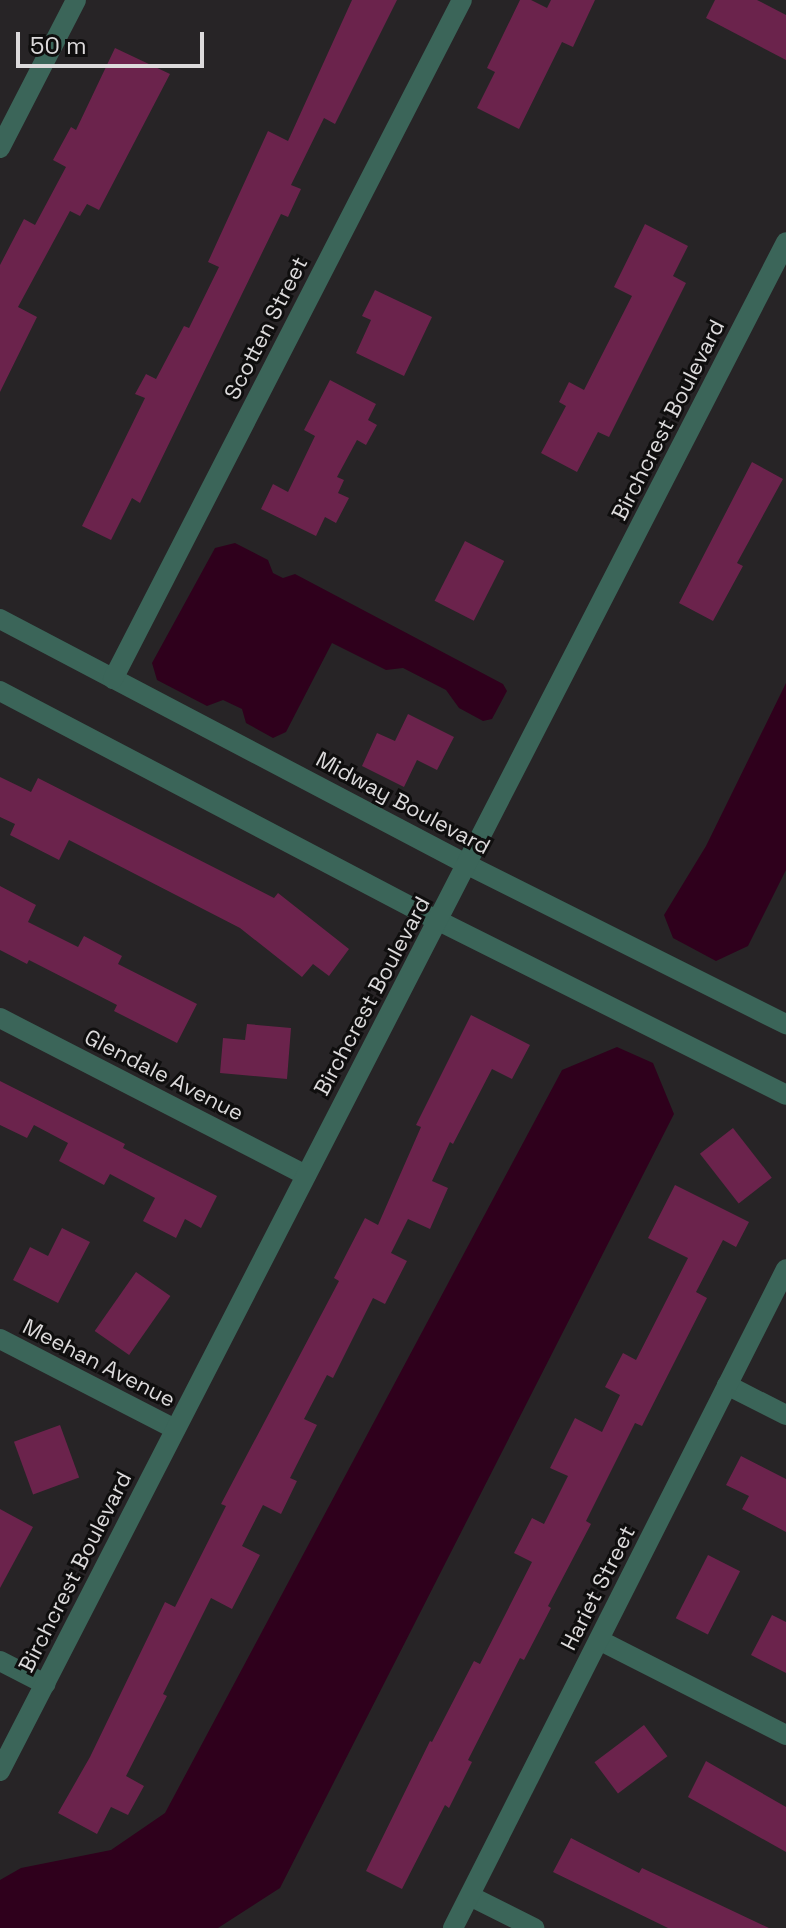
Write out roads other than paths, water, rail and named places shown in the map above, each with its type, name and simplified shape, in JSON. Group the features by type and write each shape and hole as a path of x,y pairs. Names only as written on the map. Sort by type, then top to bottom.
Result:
{"street":[{"path":"0,148 76,0"},
{"name":"Scotten Street","path":"113,679 462,0"},
{"name":"Birchcrest Boulevard","path":"0,1771 786,242"},
{"name":"Midway Boulevard","path":"0,619 468,865 786,1024"},
{"path":"0,691 439,921 786,1095"},
{"name":"Glendale Avenue","path":"0,1018 306,1175"},
{"name":"Hariet Street","path":"453,1928 786,1269"},
{"name":"Meehan Avenue","path":"0,1339 175,1429"},
{"path":"727,1385 786,1415"},
{"path":"599,1640 786,1735"},
{"path":"0,1661 45,1684"},
{"path":"470,1896 534,1928"}]}
